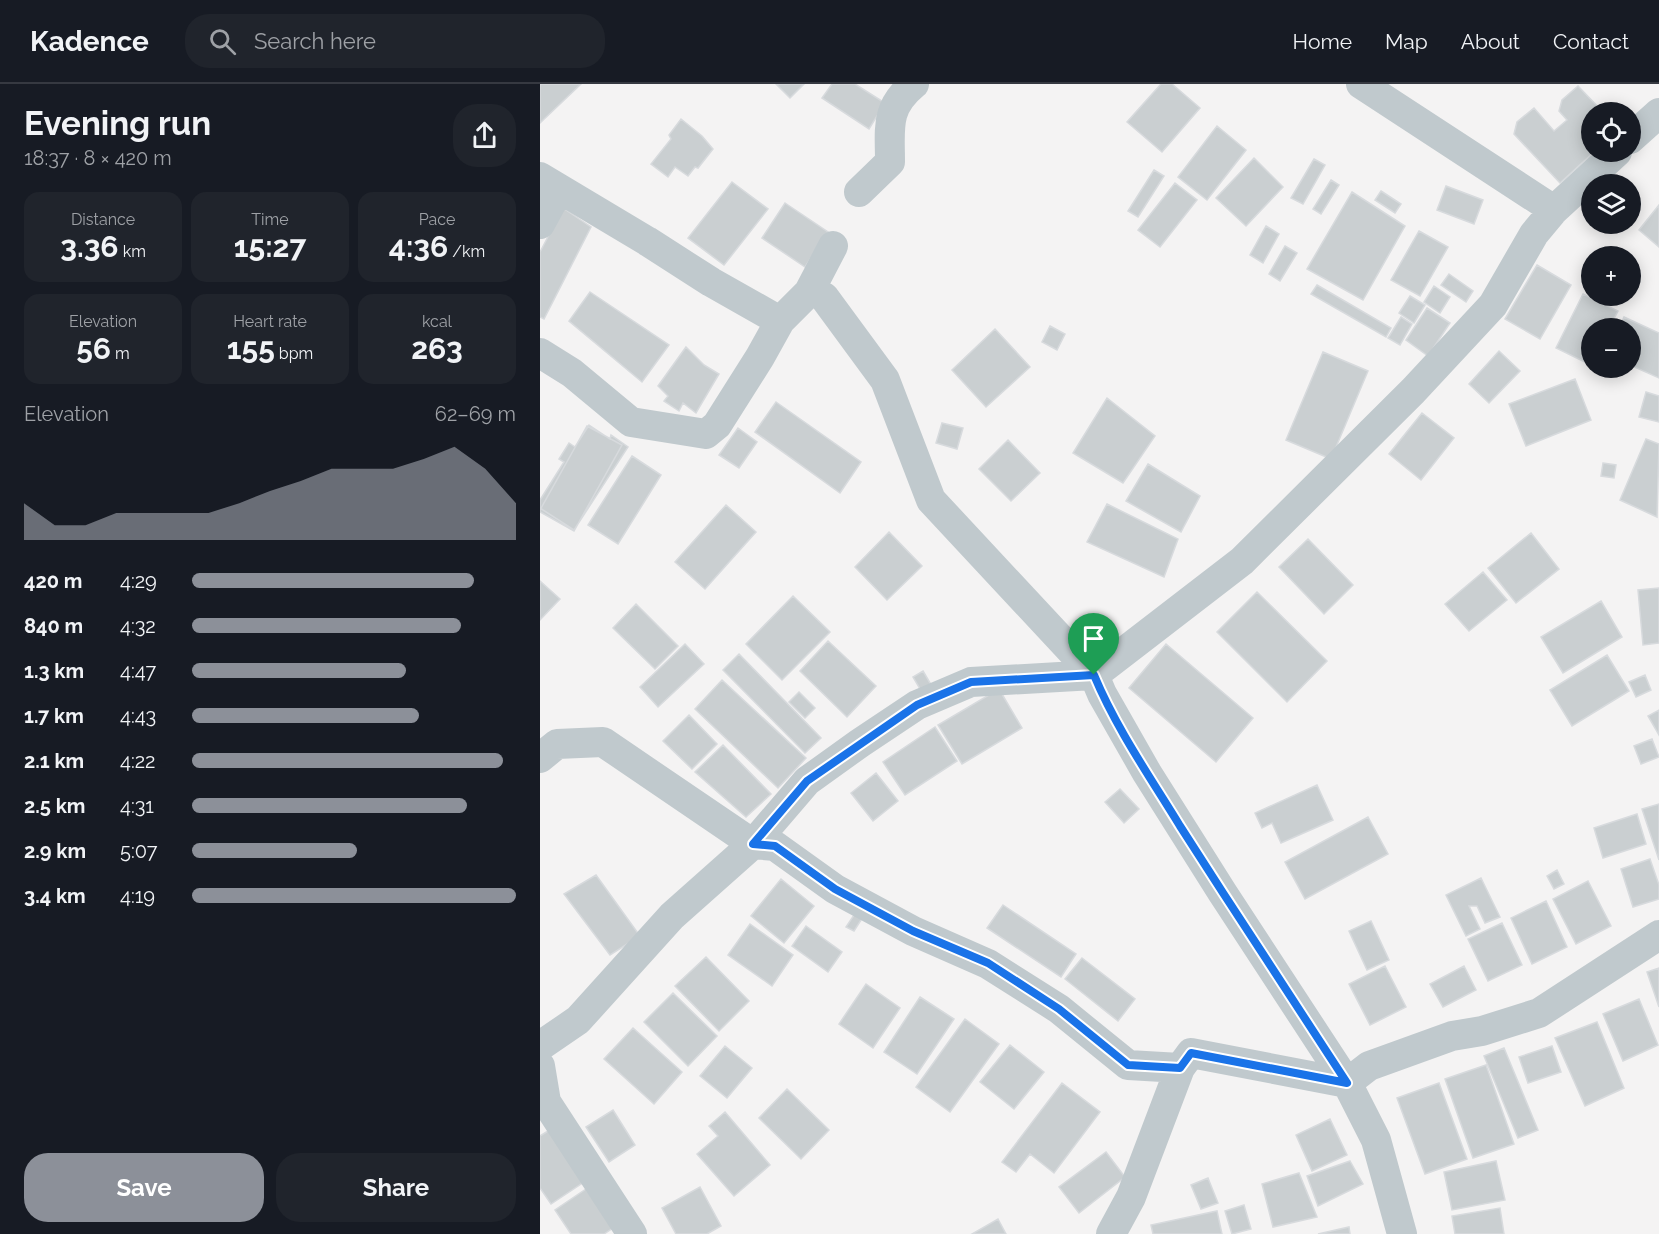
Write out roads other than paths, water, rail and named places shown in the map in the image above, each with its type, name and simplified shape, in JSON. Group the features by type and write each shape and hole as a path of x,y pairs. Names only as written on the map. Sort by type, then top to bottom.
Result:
{"street":[{"path":"859,192 890,162 889,116 906,90 914,84"},
{"path":"1361,84 1554,210"},
{"path":"1641,129 1659,113"},
{"path":"540,1046 578,1020 672,916 753,844 807,781 917,705 971,682 1094,675 1242,561 1405,399 1493,304 1534,234 1554,210 1606,162"},
{"path":"540,224 549,183 711,282 780,321"},
{"path":"540,353 572,373 631,422 706,434 717,425 780,321 808,292 832,246"},
{"path":"824,297 885,380 931,500 1094,675 1102,694 1147,772 1222,892 1347,1083 1376,1140 1402,1234"},
{"path":"540,758 557,744 603,742 753,844 775,846 835,889 913,931 988,963 1059,1009 1128,1065 1180,1068"},
{"path":"1112,1234 1131,1197 1180,1068 1191,1053 1347,1083 1370,1066 1452,1036 1482,1031 1539,1013 1659,935"},
{"path":"540,1066 546,1102 633,1234"}]}
